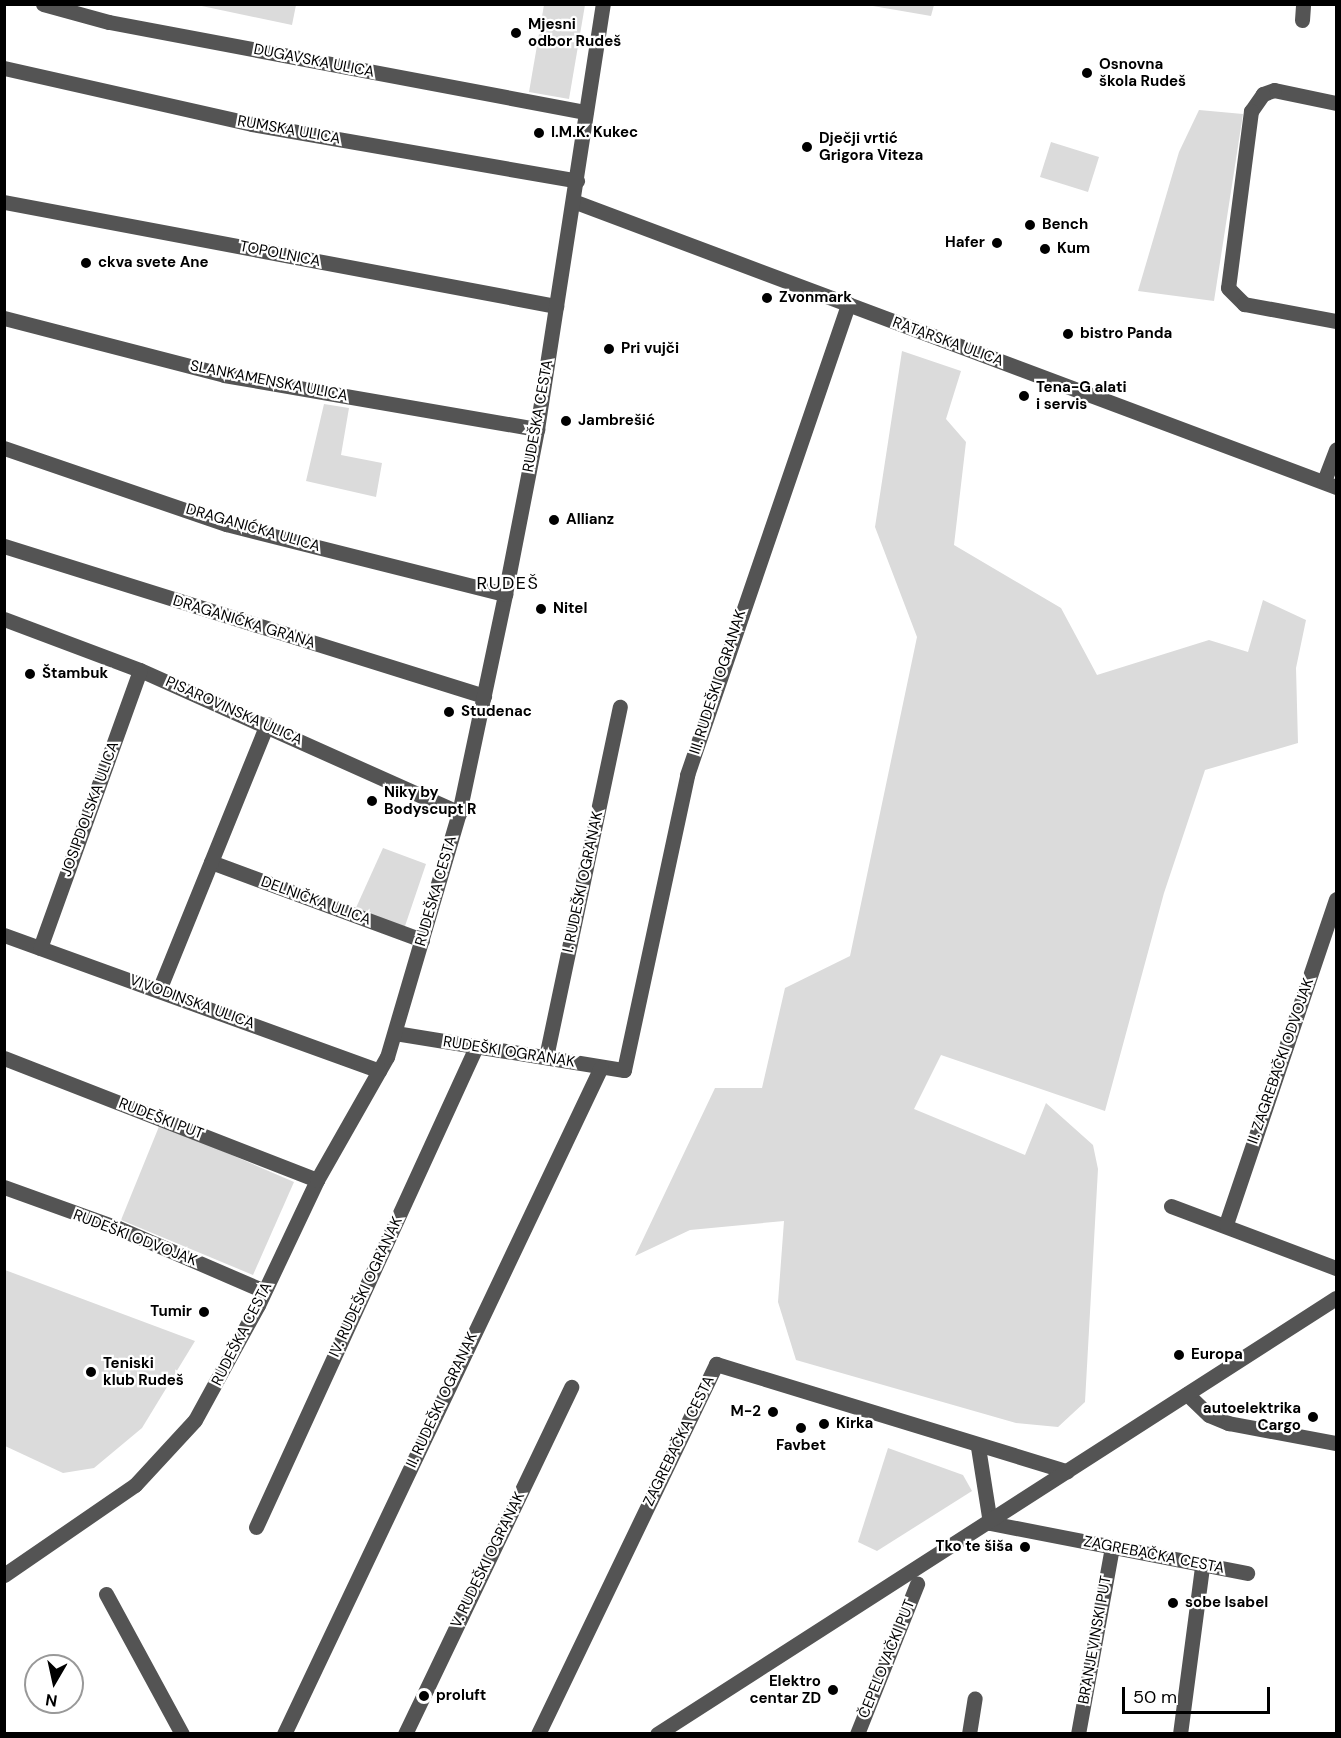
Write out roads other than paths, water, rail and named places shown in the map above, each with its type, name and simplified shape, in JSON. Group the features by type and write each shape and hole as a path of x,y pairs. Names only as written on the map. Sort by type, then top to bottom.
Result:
{"street":[{"name":"DUGAVSKA ULICA","path":"44,4 132,26 586,112"},
{"name":"RUDEŠKA CESTA","path":"4,1575 135,1485 176,1444 212,1395 317,1180 379,1071 395,1034 459,813 505,594 537,429 603,4"},
{"path":"1302,20 1303,4"},
{"name":"RUMSKA ULICA","path":"4,68 240,122 577,181"},
{"path":"1336,103 1274,90 1263,94 1251,111 1228,288 1244,304 1336,321"},
{"name":"RATARSKA ULICA","path":"573,201 1202,440 1330,484 1336,449"},
{"name":"TOPOLNICA","path":"4,202 556,306"},
{"name":"III. RUDEŠKI OGRANAK","path":"624,1070 687,776 848,304"},
{"name":"SLANKAMENSKA ULICA","path":"4,318 224,375 537,429"},
{"name":"DRAGANIĆKA ULICA","path":"4,448 226,524 505,594"},
{"name":"DRAGANIĆKA GRANA","path":"4,546 484,696"},
{"name":"PISAROVINSKA ULICA","path":"4,619 140,670 267,724 459,813"},
{"name":"JOSIPDOLSKA ULICA","path":"40,948 140,670"},
{"name":"I. RUDEŠKI OGRANAK","path":"546,1057 620,707"},
{"path":"159,990 267,724"},
{"name":"DELNIČKA ULICA","path":"211,862 422,940"},
{"name":"II. ZAGREBAČKI ODVOJAK","path":"1226,1224 1336,899"},
{"name":"VIVODINSKA ULICA","path":"4,935 379,1071"},
{"name":"RUDEŠKI OGRANAK","path":"395,1034 624,1070"},
{"name":"IV. RUDEŠKI OGRANAK","path":"256,1527 476,1047"},
{"name":"RUDEŠKI PUT","path":"4,1058 317,1180"},
{"name":"II. RUDEŠKI OGRANAK","path":"284,1734 601,1067"},
{"name":"RUDEŠKI ODVOJAK","path":"4,1187 118,1228 264,1291"},
{"path":"1171,1206 1226,1224 1336,1268"},
{"path":"657,1734 990,1523 1336,1298"},
{"name":"ZAGREBAČKA CESTA","path":"538,1734 716,1364 978,1447 1067,1471"},
{"name":"V. RUDEŠKI OGRANAK","path":"405,1734 571,1387"},
{"path":"1187,1394 1209,1415 1228,1423 1336,1443"},
{"path":"978,1447 990,1523"},
{"name":"ZAGREBAČKA CESTA","path":"990,1523 1247,1573"},
{"name":"BRANJEVINSKI PUT","path":"1078,1734 1112,1547"},
{"path":"1180,1734 1202,1566"},
{"name":"ČEPELOVAČKI PUT","path":"857,1734 918,1584"},
{"path":"106,1593 182,1734"},
{"path":"969,1734 975,1698"}],"place":[{"name":"Mjesni odbor Rudeš","path":"516,33"},
{"name":"Osnovna škola Rudeš","path":"1087,73"},
{"name":"I.M.K. Kukec","path":"539,133"},
{"name":"Dječji vrtić Grigora Viteza","path":"807,147"},
{"name":"Bench","path":"1030,225"},
{"name":"Hafer","path":"997,243"},
{"name":"Kum","path":"1045,249"},
{"name":"ckva svete Ane","path":"86,263"},
{"name":"Zvonmark","path":"767,298"},
{"name":"bistro Panda","path":"1068,334"},
{"name":"Pri vujči","path":"609,349"},
{"name":"Tena-G alati i servis","path":"1024,396"},
{"name":"Jambrešić","path":"566,421"},
{"name":"Allianz","path":"554,520"},
{"name":"Nitel","path":"541,609"},
{"name":"Štambuk","path":"30,674"},
{"name":"Studenac","path":"449,712"},
{"name":"Niky by Bodyscupt R","path":"372,801"},
{"name":"Tumir","path":"204,1312"},
{"name":"Europa","path":"1179,1355"},
{"name":"Teniski klub Rudeš","path":"91,1372"},
{"name":"M-2","path":"773,1412"},
{"name":"autoelektrika Cargo","path":"1313,1417"},
{"name":"Kirka","path":"824,1424"},
{"name":"Favbet","path":"801,1428"},
{"name":"Tko te šiša","path":"1025,1547"},
{"name":"sobe Isabel","path":"1173,1603"},
{"name":"Elektro centar ZD","path":"833,1690"},
{"name":"proluft","path":"424,1696"}],"district":[{"name":"RUDEŠ","path":"508,583"}]}
